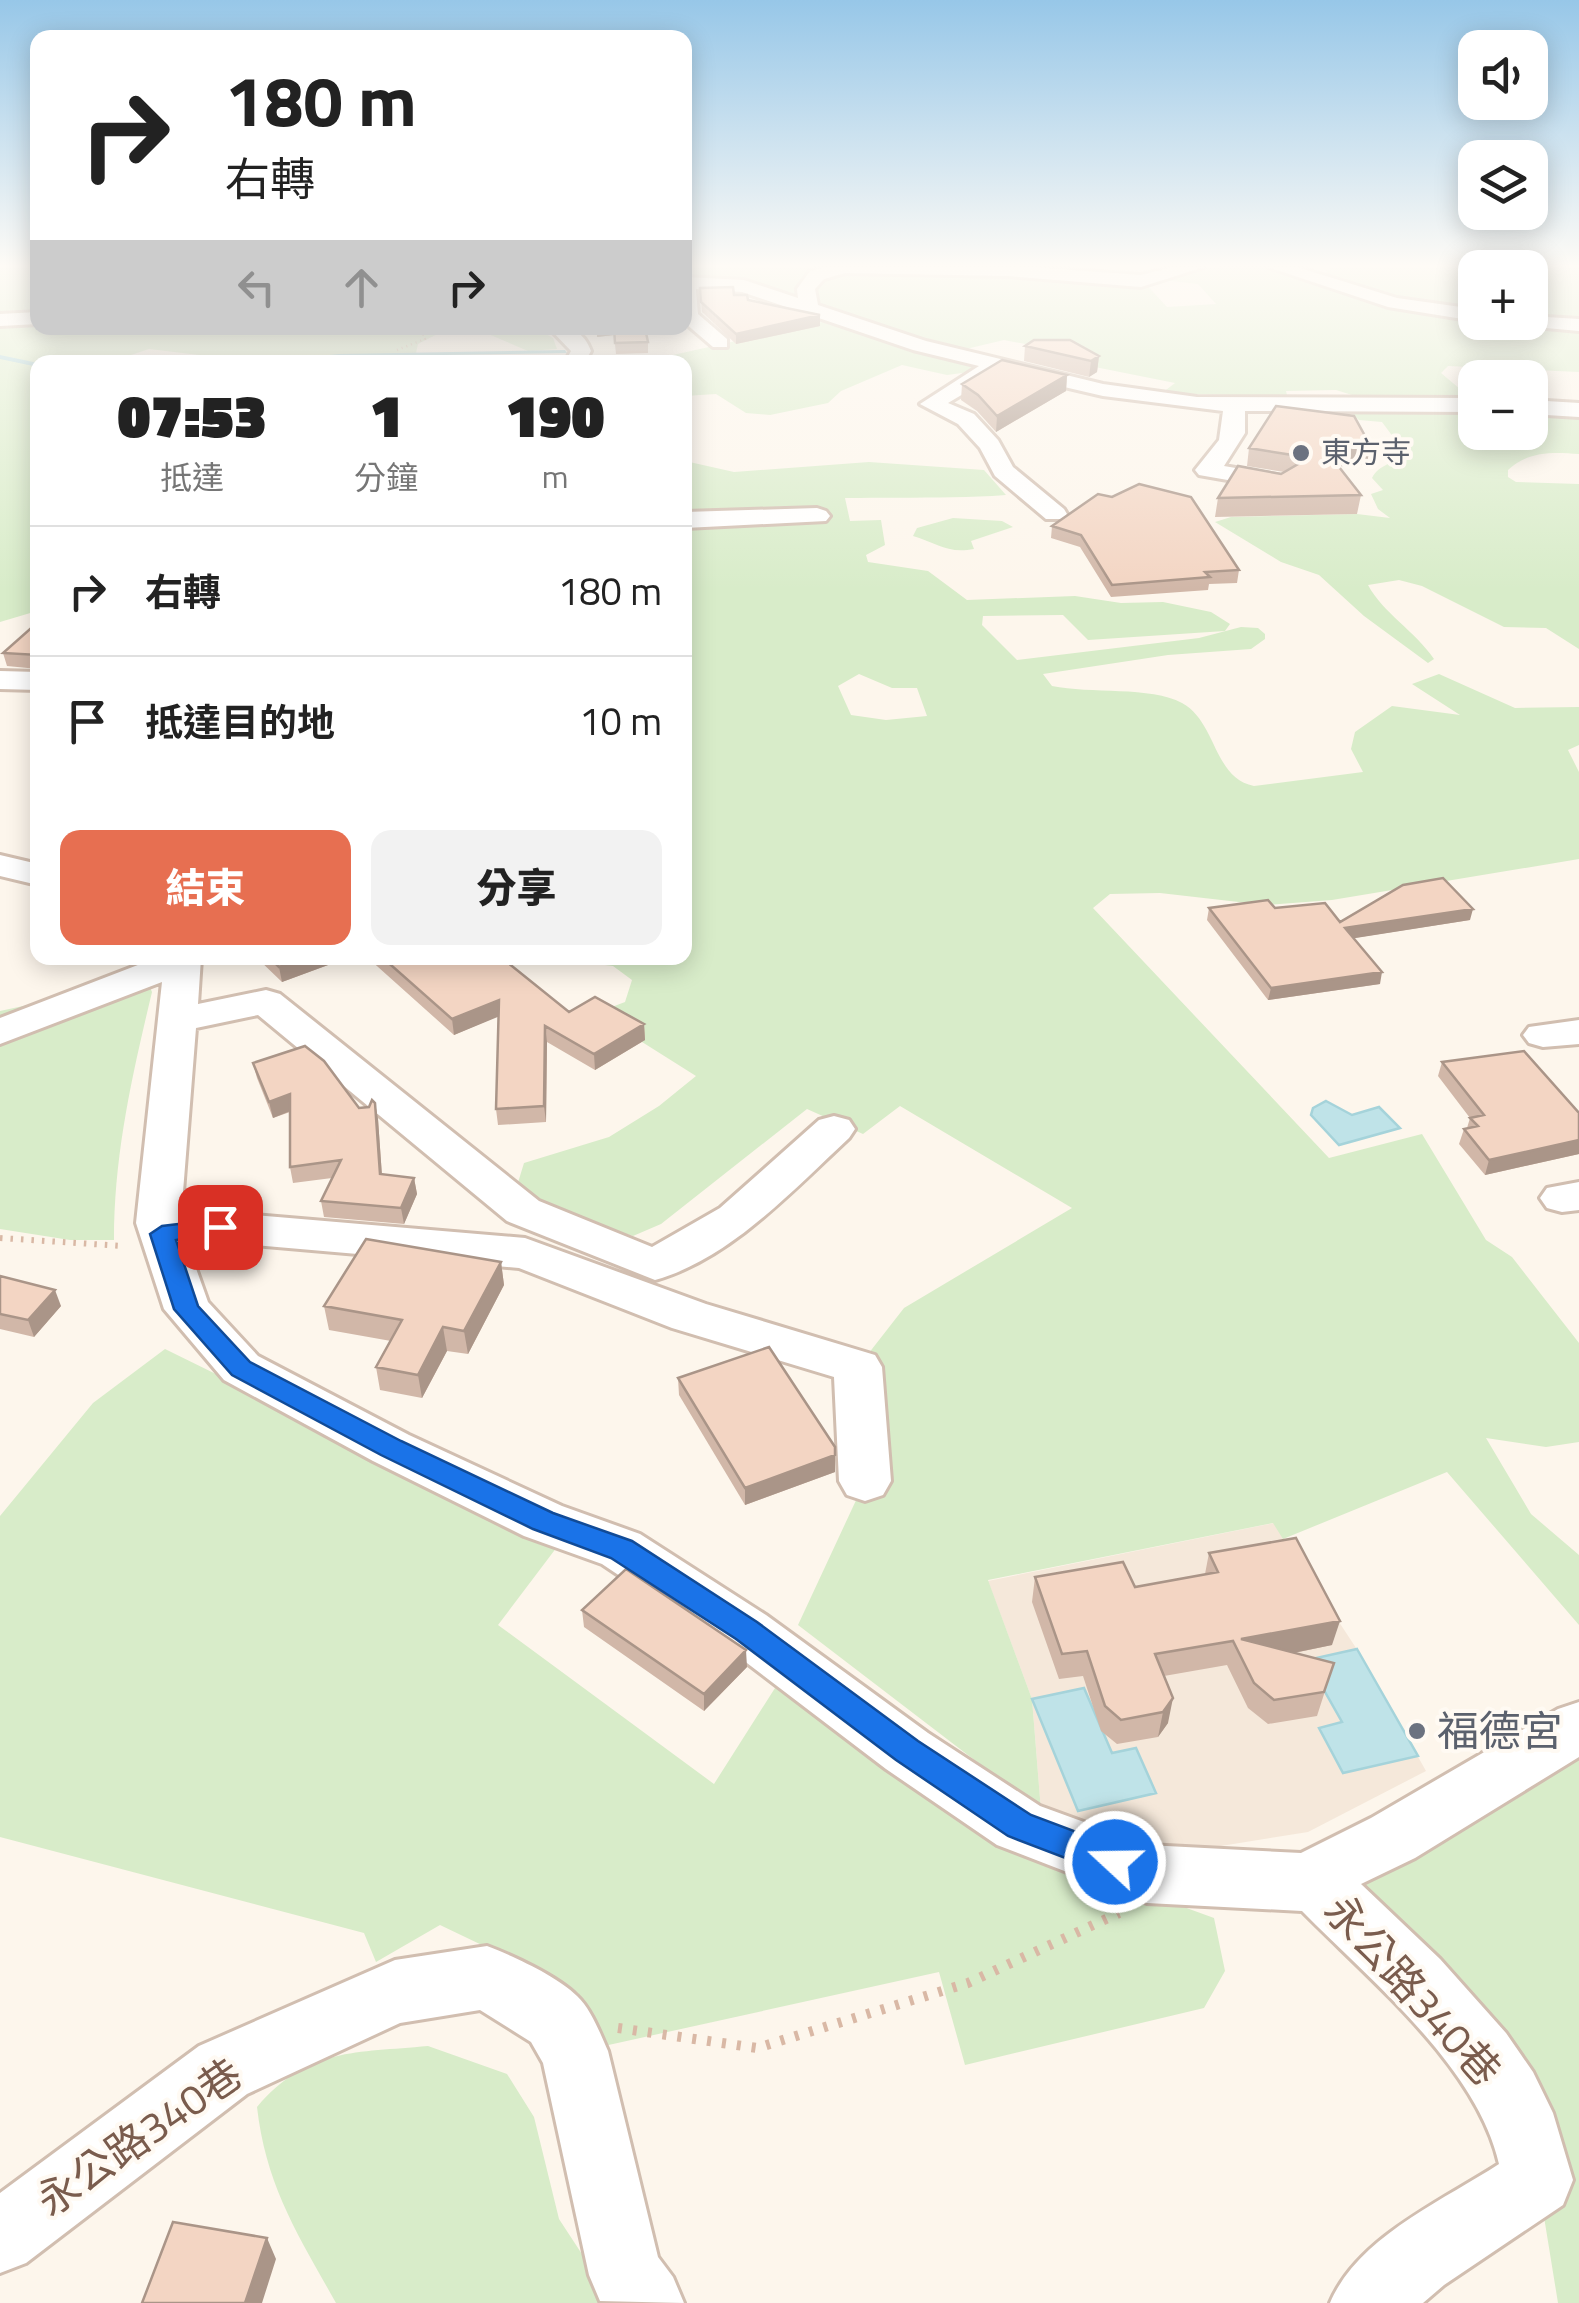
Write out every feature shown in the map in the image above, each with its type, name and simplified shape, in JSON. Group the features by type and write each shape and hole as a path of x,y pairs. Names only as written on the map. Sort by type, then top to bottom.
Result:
{"street":[{"path":"981,374 932,404 966,419 990,445 1003,471 1055,514"},
{"path":"1033,374 1103,390 1233,405 1458,405"},
{"path":"1233,405 1237,420 1234,440 1207,470 1280,482"},
{"path":"1548,408 1579,410"},
{"path":"692,520 818,516"},
{"path":"0,680 30,682"},
{"path":"0,865 30,873"},
{"path":"0,1032 166,965"},
{"path":"182,965 158,1223 187,1309 241,1368 391,1448 543,1521 622,1550 746,1631 907,1751 1020,1826 1147,1874 1316,1883 1326,1870 1393,1838 1579,1727"},
{"path":"178,1020 266,1002 523,1211 655,1265 736,1218 834,1128"},
{"path":"162,1234 220,1227 524,1253 689,1316 858,1367 865,1480"},
{"name":"永公路340巷","path":"1316,1883 1463,2032 1515,2103 1534,2148 1538,2180 1418,2259 1367,2303"},
{"name":"永公路340巷","path":"0,2236 223,2070 394,1992 487,1977 554,2019"},
{"path":"554,2019 574,2051 626,2275 647,2303"}],"path":[{"path":"0,1238 127,1246 162,1234"},
{"path":"554,2019 757,2048 968,1983 1134,1906 1162,1903 1192,1875"}],"shaded area":[{"path":"1274,1523 1360,1654 1426,1771 1308,1832 1196,1850 1112,1837 1041,1811 1032,1699 988,1581"}],"green space":[{"path":"0,374 30,374 30,613 0,622"},
{"path":"692,374 880,374 841,391 828,403 770,415 746,413 716,394 692,396"},
{"path":"1132,374 1443,374 1458,387 1458,395 1352,395 1336,390 1286,391 1287,395 1270,396 1162,393 1175,383"},
{"path":"1458,409 1458,450 1548,450 1548,413 1579,416 1579,454 1532,456 1508,470 1508,477 1516,482 1579,484 1579,649 1546,628 1504,627 1422,586 1399,580 1368,585 1434,659 1428,663 1364,616 1319,575 1281,562 1215,522 1231,517 1357,514 1390,518 1378,509 1371,494 1383,490 1372,478 1396,459 1402,449 1382,422 1359,420 1349,411"},
{"path":"869,462 984,470 1006,495 845,498 850,521 881,520 885,545 866,555 868,562 928,571 967,600 1075,596 1121,603 1163,602 1211,612 1230,624 1225,631 1088,640 1063,615 983,616 982,625 1017,660 1199,638 1241,627 1258,628 1265,639 1251,649 1168,655 1043,674 1052,686 1154,694 1182,703 1202,723 1230,772 1254,786 1363,772 1351,749 1355,732 1392,706 1460,715 1412,684 1439,674 1515,708 1579,707 1579,745 1568,750 1579,772 1579,859 1332,900 1265,905 1160,893 1110,894 1093,908 1329,1158 1422,1134 1486,1240 1512,1257 1579,1343 1579,1442 1546,1447 1486,1438 1531,1514 1579,1555 1579,1625 1447,1472 1283,1539 1273,1523 988,1580 1032,1699 1041,1811 798,1625 865,1481 858,1367 904,1308 1072,1208 900,1106 863,1134 807,1109 661,1224 633,1236 594,1224 516,1189 524,1163 609,1137 659,1106 696,1076 596,1013 625,1002 632,980 613,966 605,965 692,965 692,463 734,472","holes":["859,674 892,688 917,688 927,716 886,720 851,715 838,686"]},
{"path":"953,518 1002,521 1013,527 971,541 974,549 965,550 949,549 913,536 917,528"},
{"path":"148,983 152,992 121,1146 114,1240 70,1240 0,1229 0,1011 37,1003 72,1009"},
{"path":"165,1349 560,1543 498,1625 714,1784 782,1677 1013,1845 1214,1918 1225,1971 1204,2008 965,2065 939,1972 604,2046 538,1972 440,1925 376,1962 364,1933 0,1837 0,1516 93,1403"},
{"path":"1579,1727 1579,2303 1558,2303 1538,2180 1326,1870"},
{"path":"428,2046 507,2074 534,2117 559,2219 614,2303 336,2303 276,2186 257,2107 276,2087 315,2063 356,2053"}],"water":[{"path":"1326,1101 1352,1115 1379,1107 1400,1128 1339,1145 1311,1115 1313,1108"},
{"path":"1357,1649 1418,1756 1343,1773 1319,1728 1342,1722 1307,1660"},
{"path":"1084,1688 1112,1753 1136,1748 1156,1793 1078,1811 1032,1699"}],"building":[{"path":"978,374 1067,375 997,416 962,384"},
{"path":"1276,406 1354,416 1370,445 1325,449 1361,495 1218,498 1238,466 1281,474 1298,464 1292,455 1249,448"},
{"path":"1139,484 1191,497 1239,570 1205,572 1210,577 1112,585 1081,535 1052,526 1098,494 1112,497"},
{"path":"30,629 30,655 3,653"},
{"path":"1443,878 1473,909 1345,928 1382,972 1271,988 1209,908 1268,900 1275,908 1325,903 1340,922 1403,885"},
{"path":"391,965 511,965 569,1012 595,997 644,1024 594,1054 545,1026 544,1106 496,1109 499,1000 452,1019"},
{"path":"305,1046 324,1061 359,1108 369,1107 372,1100 375,1103 380,1174 414,1178 401,1208 321,1201 341,1160 290,1167 290,1094 269,1102 253,1063"},
{"path":"1524,1051 1579,1113 1579,1140 1489,1160 1464,1129 1478,1126 1470,1118 1484,1115 1442,1062"},
{"path":"366,1239 501,1262 464,1331 443,1327 418,1375 376,1367 402,1320 324,1306"},
{"path":"0,1276 55,1290 28,1320 0,1314"},
{"path":"769,1347 835,1447 835,1455 745,1488 678,1378"},
{"path":"1296,1538 1340,1621 1241,1639 1334,1663 1324,1692 1274,1700 1254,1683 1233,1641 1155,1654 1173,1698 1163,1712 1121,1720 1105,1706 1087,1651 1062,1654 1035,1577 1123,1562 1135,1587 1218,1572 1209,1553"},
{"path":"626,1569 746,1650 704,1694 582,1610"},
{"path":"173,2222 267,2238 245,2303 142,2303"}],"place":[{"name":"東方寺","path":"1301,453"},
{"name":"福德宮","path":"1417,1731"}],"route":[{"path":"220,1227 162,1234 187,1309 241,1368 391,1448 543,1521 622,1550 746,1631 907,1751 1020,1826 1115,1862"}]}
